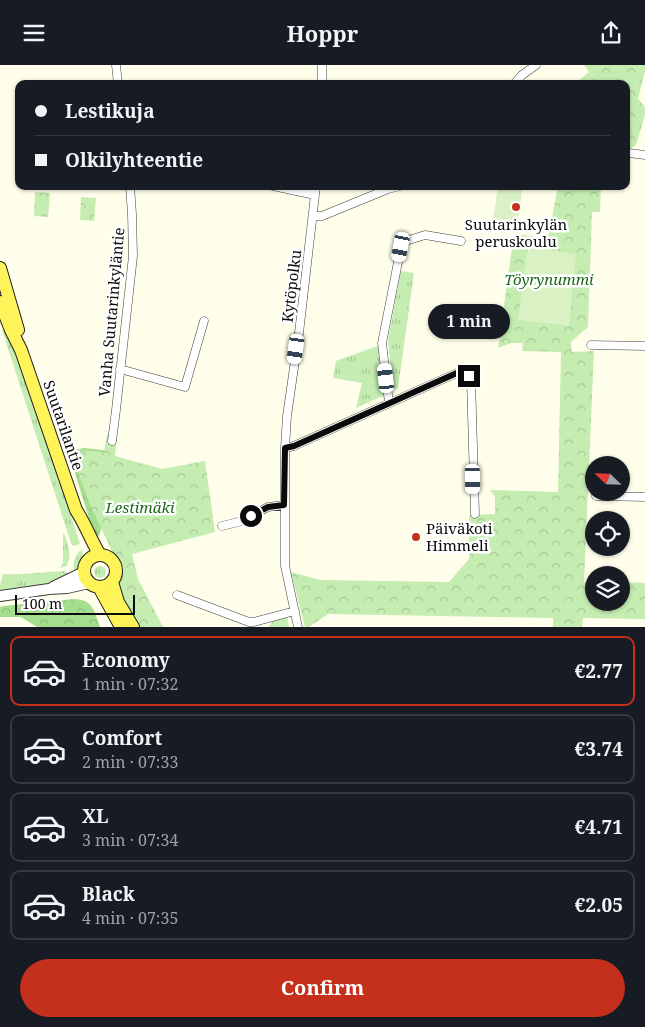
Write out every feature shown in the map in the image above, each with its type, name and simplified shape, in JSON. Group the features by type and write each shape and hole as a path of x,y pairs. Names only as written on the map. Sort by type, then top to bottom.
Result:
{"main road":[{"name":"Suutarilantie","path":"0,268 18,326 22,350 76,510 92,543 95,557"},
{"name":"Suutarilantie","path":"0,302 11,330 22,350"},
{"path":"90,581 105,587 112,582 116,573 115,567 109,558 95,557 85,565 90,581 121,627"},
{"path":"112,582 116,598 133,627"}],"street":[{"path":"116,65 118,80"},
{"path":"322,65 322,80"},
{"path":"518,80 536,65"},
{"name":"Vanha Suutarinkyläntie","path":"112,441 133,256 130,190"},
{"path":"292,190 315,195"},
{"name":"Kytöpolku","path":"298,627 286,566 285,448 287,415 299,333 316,190"},
{"path":"313,216 322,216 386,190"},
{"path":"389,403 382,343 401,247 406,241 425,235 461,241"},
{"path":"120,369 185,387 204,321"},
{"path":"591,345 645,346"},
{"path":"285,448 294,446 361,417 459,372 465,373 471,380 475,514"},
{"path":"630,497 645,497"},
{"path":"222,526 242,521 268,507 284,505"},
{"path":"0,596 90,581"},
{"path":"177,595 249,622 295,611"}],"green space":[{"path":"584,65 645,65 638,99 645,107 645,115 636,145 630,149 630,80 579,80 589,72"},
{"path":"497,190 522,190 520,211 515,226 495,225 493,221"},
{"name":"Töyrynummi","path":"557,190 601,190 600,212 592,212 588,327 571,342 572,352 594,351 589,456 585,456 585,501 588,501 587,511 585,511 585,611 630,611 630,582 645,583 645,619 583,618 582,627 553,627 553,618 328,614 309,627 305,627 291,572 320,580 449,582 469,559 469,515 495,514 495,497 490,490 558,492 561,352 522,351 523,343 511,343 498,348 514,234 548,238"},
{"path":"35,192 50,193 48,217 34,216"},
{"path":"81,197 96,198 94,221 80,220"},
{"name":"Töyrynummi","path":"528,247 576,254 569,326 518,320"},
{"path":"401,271 414,273 398,388 393,390 388,340"},
{"path":"6,328 29,384 80,544 73,546 71,543 2,330"},
{"path":"380,345 385,395 356,408 362,383 333,378 336,361"},
{"path":"374,405 375,407 297,442 293,441"},
{"name":"Lestimäki","path":"107,434 117,436 115,456 162,469 205,461 215,532 132,554 138,579 163,627 138,627 121,602 117,581 118,564 89,502 69,449 104,452"},
{"path":"84,448 106,452 102,526 99,536 95,537 68,451"},
{"path":"63,533 68,545 69,557 67,566 60,568 63,563"},
{"path":"82,550 82,563 74,572 76,556"},
{"path":"100,566 106,572 100,578 94,572"},
{"path":"64,571 69,576 35,586 0,591 3,574"},
{"path":"74,599 86,602 92,607 100,627 37,627 21,617 0,617 0,607 3,606"},
{"path":"287,617 289,627 269,627 273,620"}],"place":[{"name":"Suutarinkylän peruskoulu","path":"516,207"},
{"name":"Päiväkoti Himmeli","path":"416,537"}],"route":[{"path":"251,516 268,507 284,505 285,448 294,446 361,417 459,372 469,376"}]}
